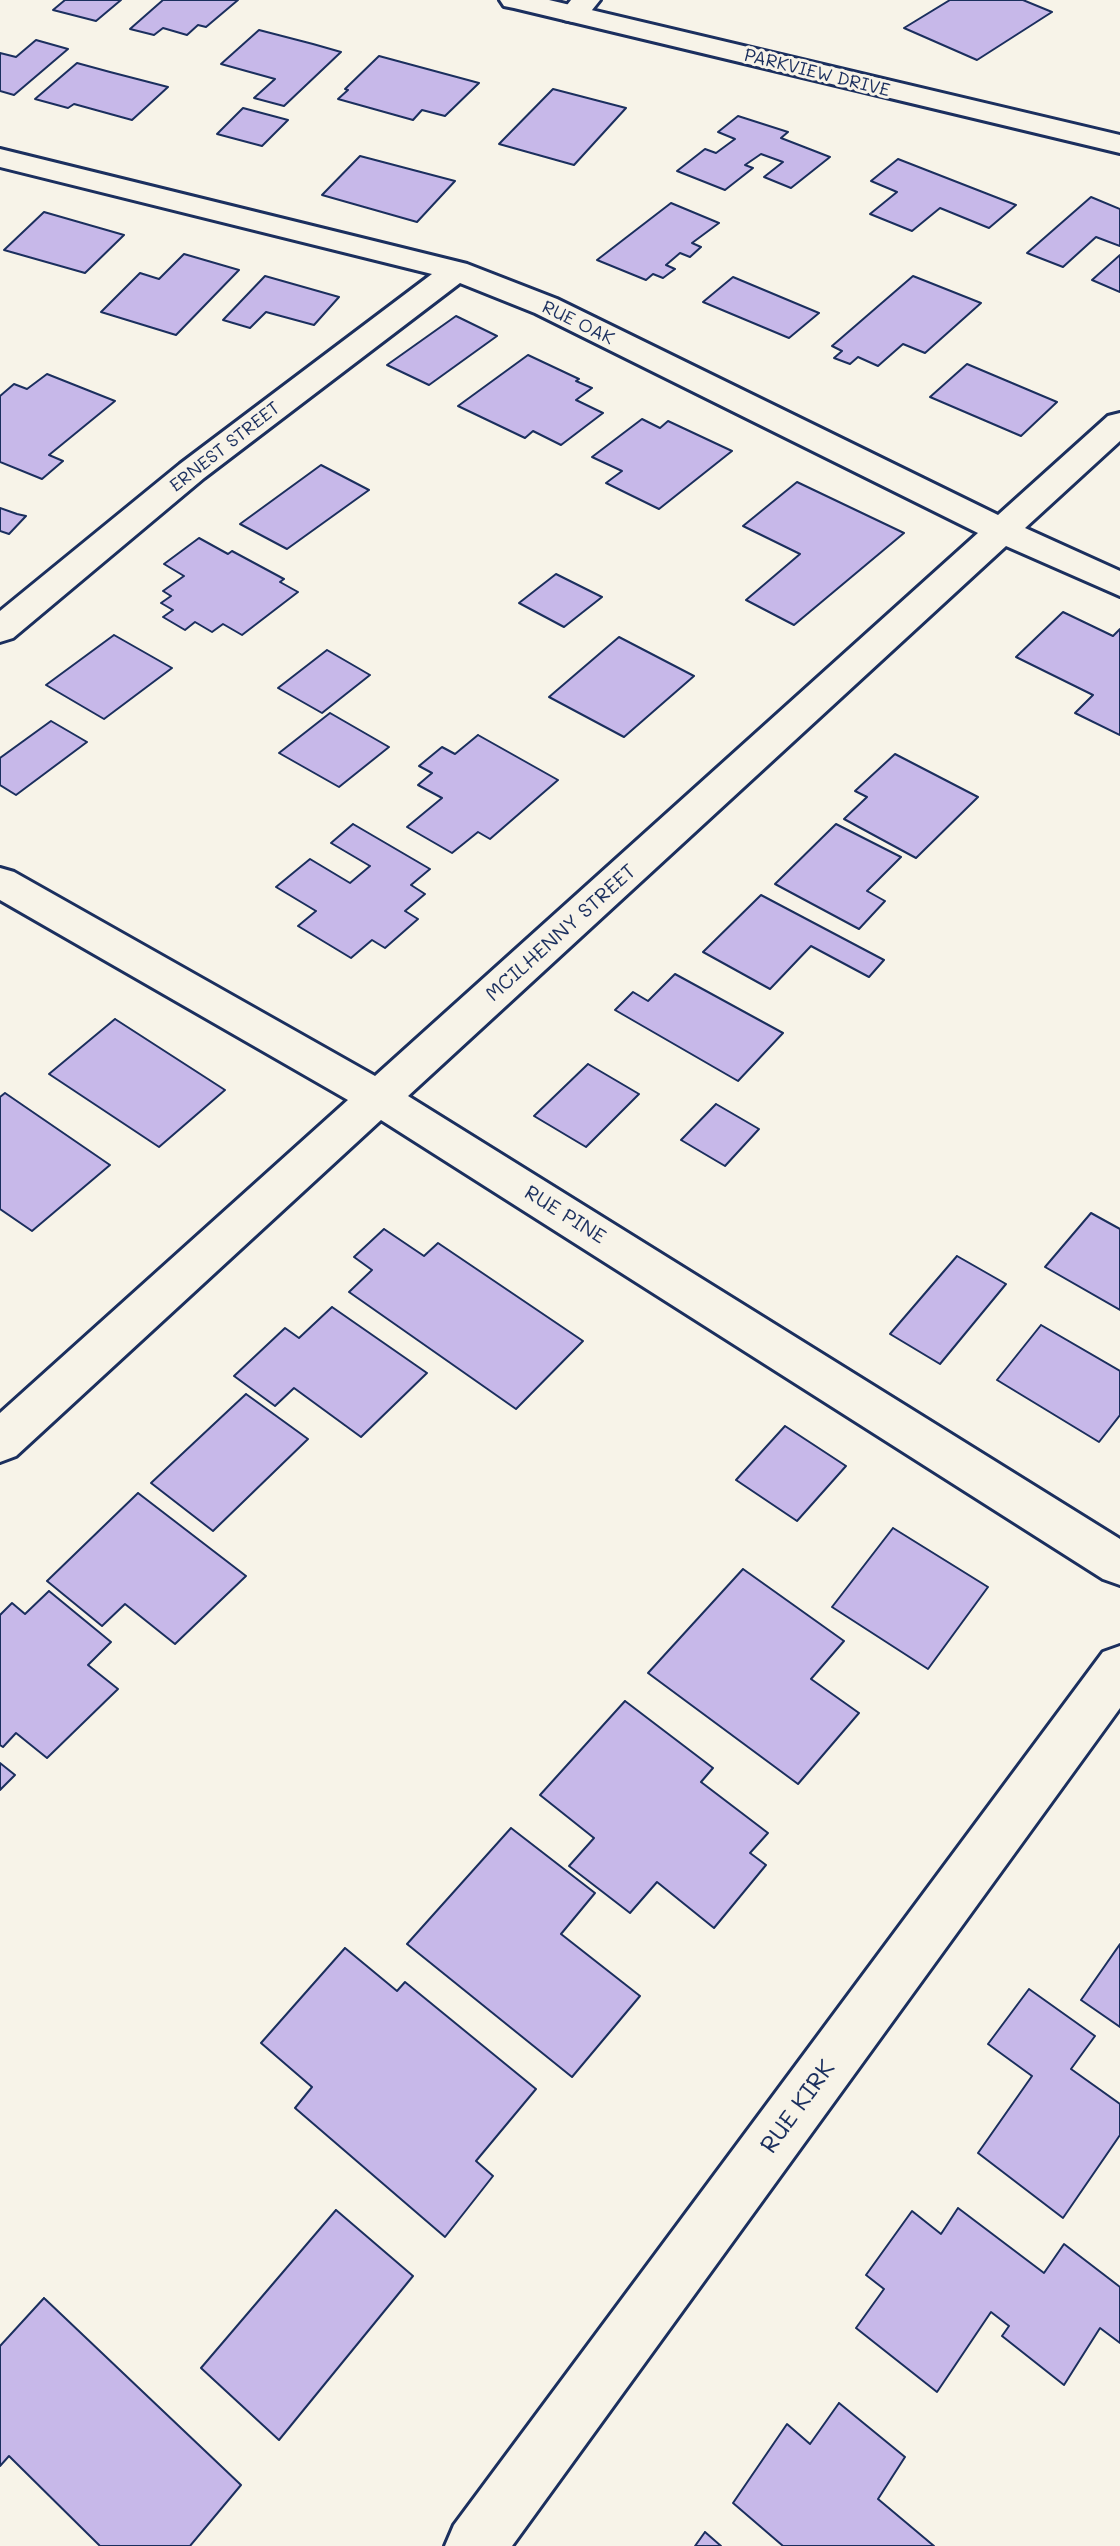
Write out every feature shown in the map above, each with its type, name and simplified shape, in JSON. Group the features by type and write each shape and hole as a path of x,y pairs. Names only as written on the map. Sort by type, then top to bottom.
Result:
{"street":[{"name":"PARKVIEW DRIVE","path":"514,0 580,7 1120,144"},
{"name":"RUE OAK","path":"0,158 456,271 546,306 1001,530 1120,585"},
{"name":"ERNEST STREET","path":"0,630 192,471 456,271"},
{"name":"MCILHENNY STREET","path":"0,1442 1120,423"},
{"name":"RUE PINE","path":"0,882 380,1099 1120,1564"},
{"name":"RUE KIRK","path":"475,2546 1120,1668"}],"building":[{"path":"65,0 121,0 96,21 53,10"},
{"path":"163,0 238,0 206,27 198,25 187,35 163,28 154,35 130,29"},
{"path":"950,0 1023,0 1052,12 977,60 904,28"},
{"path":"259,30 341,52 284,106 254,98 275,79 221,64"},
{"path":"36,40 68,49 14,95 0,91 0,53 16,57"},
{"path":"379,56 479,83 445,116 422,110 413,120 338,99"},
{"path":"77,63 168,87 132,120 74,104 68,108 35,99"},
{"path":"553,89 626,108 574,165 499,144"},
{"path":"243,108 288,120 262,146 217,134"},
{"path":"738,116 788,132 781,138 830,157 791,188 764,177 783,162 761,154 745,165 753,168 725,190 677,171 705,149 716,153 735,139 718,132"},
{"path":"360,156 455,181 417,222 322,195"},
{"path":"898,159 1016,205 989,228 940,208 912,231 870,214 897,192 871,181"},
{"path":"1091,197 1120,209 1120,246 1096,237 1063,267 1027,253"},
{"path":"671,203 719,223 692,243 701,247 690,257 680,253 666,265 675,269 663,278 653,274 646,280 597,260"},
{"path":"44,212 124,235 85,273 4,250"},
{"path":"184,254 239,270 176,335 101,312 140,273 159,279"},
{"path":"1120,255 1120,292 1092,280"},
{"path":"265,276 339,297 314,325 266,312 250,328 223,320"},
{"path":"913,276 981,303 925,353 903,344 878,366 858,357 850,364 834,358 842,351 832,346"},
{"path":"733,277 819,313 789,338 703,302"},
{"path":"456,316 497,336 429,385 387,365"},
{"path":"528,355 592,388 576,400 603,413 561,445 533,431 525,438 458,406"},
{"path":"967,364 1057,402 1021,436 930,397"},
{"path":"47,374 115,401 49,455 63,461 42,479 0,462 0,396 14,384 27,389"},
{"path":"642,419 660,428 668,421 732,451 659,509 606,483 622,471 592,457"},
{"path":"321,465 369,490 287,549 240,524"},
{"path":"797,482 904,533 794,625 746,600 800,554 743,526"},
{"path":"0,508 26,516 9,534 0,531"},
{"path":"199,538 228,554 232,551 284,579 280,582 298,592 242,635 223,624 212,632 195,622 185,630 163,617 173,610 161,603 171,596 163,591 184,576 164,564"},
{"path":"556,574 602,597 564,627 519,603"},
{"path":"1063,612 1113,636 1120,629 1120,735 1075,713 1093,695 1016,657"},
{"path":"114,635 172,668 104,719 46,685"},
{"path":"619,637 694,676 624,737 549,697"},
{"path":"327,650 370,675 322,713 278,688"},
{"path":"330,713 389,747 339,787 279,753"},
{"path":"51,721 87,742 16,795 0,785 0,758"},
{"path":"478,735 558,780 490,839 478,832 452,853 407,827 442,798 418,785 432,773 419,766 442,747 455,754"},
{"path":"895,754 978,797 916,858 844,819 867,797 855,791"},
{"path":"353,824 430,869 411,885 425,894 405,911 418,919 385,948 372,940 351,958 298,926 316,911 276,887 310,859 350,883 370,866 331,843"},
{"path":"836,824 901,857 867,891 885,901 859,929 775,884"},
{"path":"761,895 884,960 869,977 811,946 770,989 703,952"},
{"path":"675,974 783,1033 738,1081 615,1010 633,992 648,1001"},
{"path":"115,1019 225,1090 159,1147 49,1074"},
{"path":"588,1064 639,1094 586,1147 534,1116"},
{"path":"5,1093 110,1165 32,1231 0,1209 0,1097"},
{"path":"716,1104 759,1129 725,1166 681,1140"},
{"path":"1091,1213 1120,1229 1120,1310 1045,1267"},
{"path":"384,1229 424,1256 438,1243 583,1341 516,1409 349,1292 372,1270 354,1257"},
{"path":"957,1256 1006,1284 940,1364 890,1334"},
{"path":"332,1307 427,1373 361,1437 294,1388 275,1406 234,1376 285,1328 299,1338"},
{"path":"1041,1325 1120,1371 1120,1415 1099,1442 997,1380"},
{"path":"246,1394 308,1439 213,1531 151,1483"},
{"path":"785,1426 846,1466 797,1521 736,1480"},
{"path":"138,1493 246,1576 175,1644 125,1604 102,1626 47,1581"},
{"path":"893,1528 988,1587 928,1669 832,1607"},
{"path":"743,1569 844,1641 811,1679 859,1713 798,1784 648,1673"},
{"path":"49,1591 111,1642 88,1665 118,1689 47,1758 16,1733 3,1747 0,1745 0,1615 12,1603 25,1614"},
{"path":"625,1701 713,1768 701,1782 768,1833 750,1853 766,1865 714,1928 657,1882 630,1913 569,1866 594,1838 540,1795"},
{"path":"0,1763 15,1775 0,1790"},
{"path":"511,1828 595,1893 561,1934 640,1996 572,2077 407,1944"},
{"path":"1120,1944 1120,2027 1081,2000"},
{"path":"345,1948 397,1991 405,1982 536,2089 476,2161 493,2176 445,2237 295,2108 312,2087 261,2043"},
{"path":"1029,1989 1095,2036 1071,2069 1120,2104 1120,2135 1063,2218 978,2153 1032,2076 988,2044"},
{"path":"958,2208 1044,2273 1064,2244 1120,2287 1120,2343 1100,2328 1064,2385 1002,2336 1009,2326 991,2312 937,2392 856,2328 884,2289 866,2275 912,2211 941,2234"},
{"path":"336,2210 413,2276 279,2440 201,2368"},
{"path":"44,2298 241,2485 190,2546 100,2546 9,2456 0,2466 0,2346"},
{"path":"839,2403 905,2457 878,2499 934,2546 783,2546 733,2503 787,2424 810,2444"},
{"path":"705,2532 721,2546 695,2546"}]}
